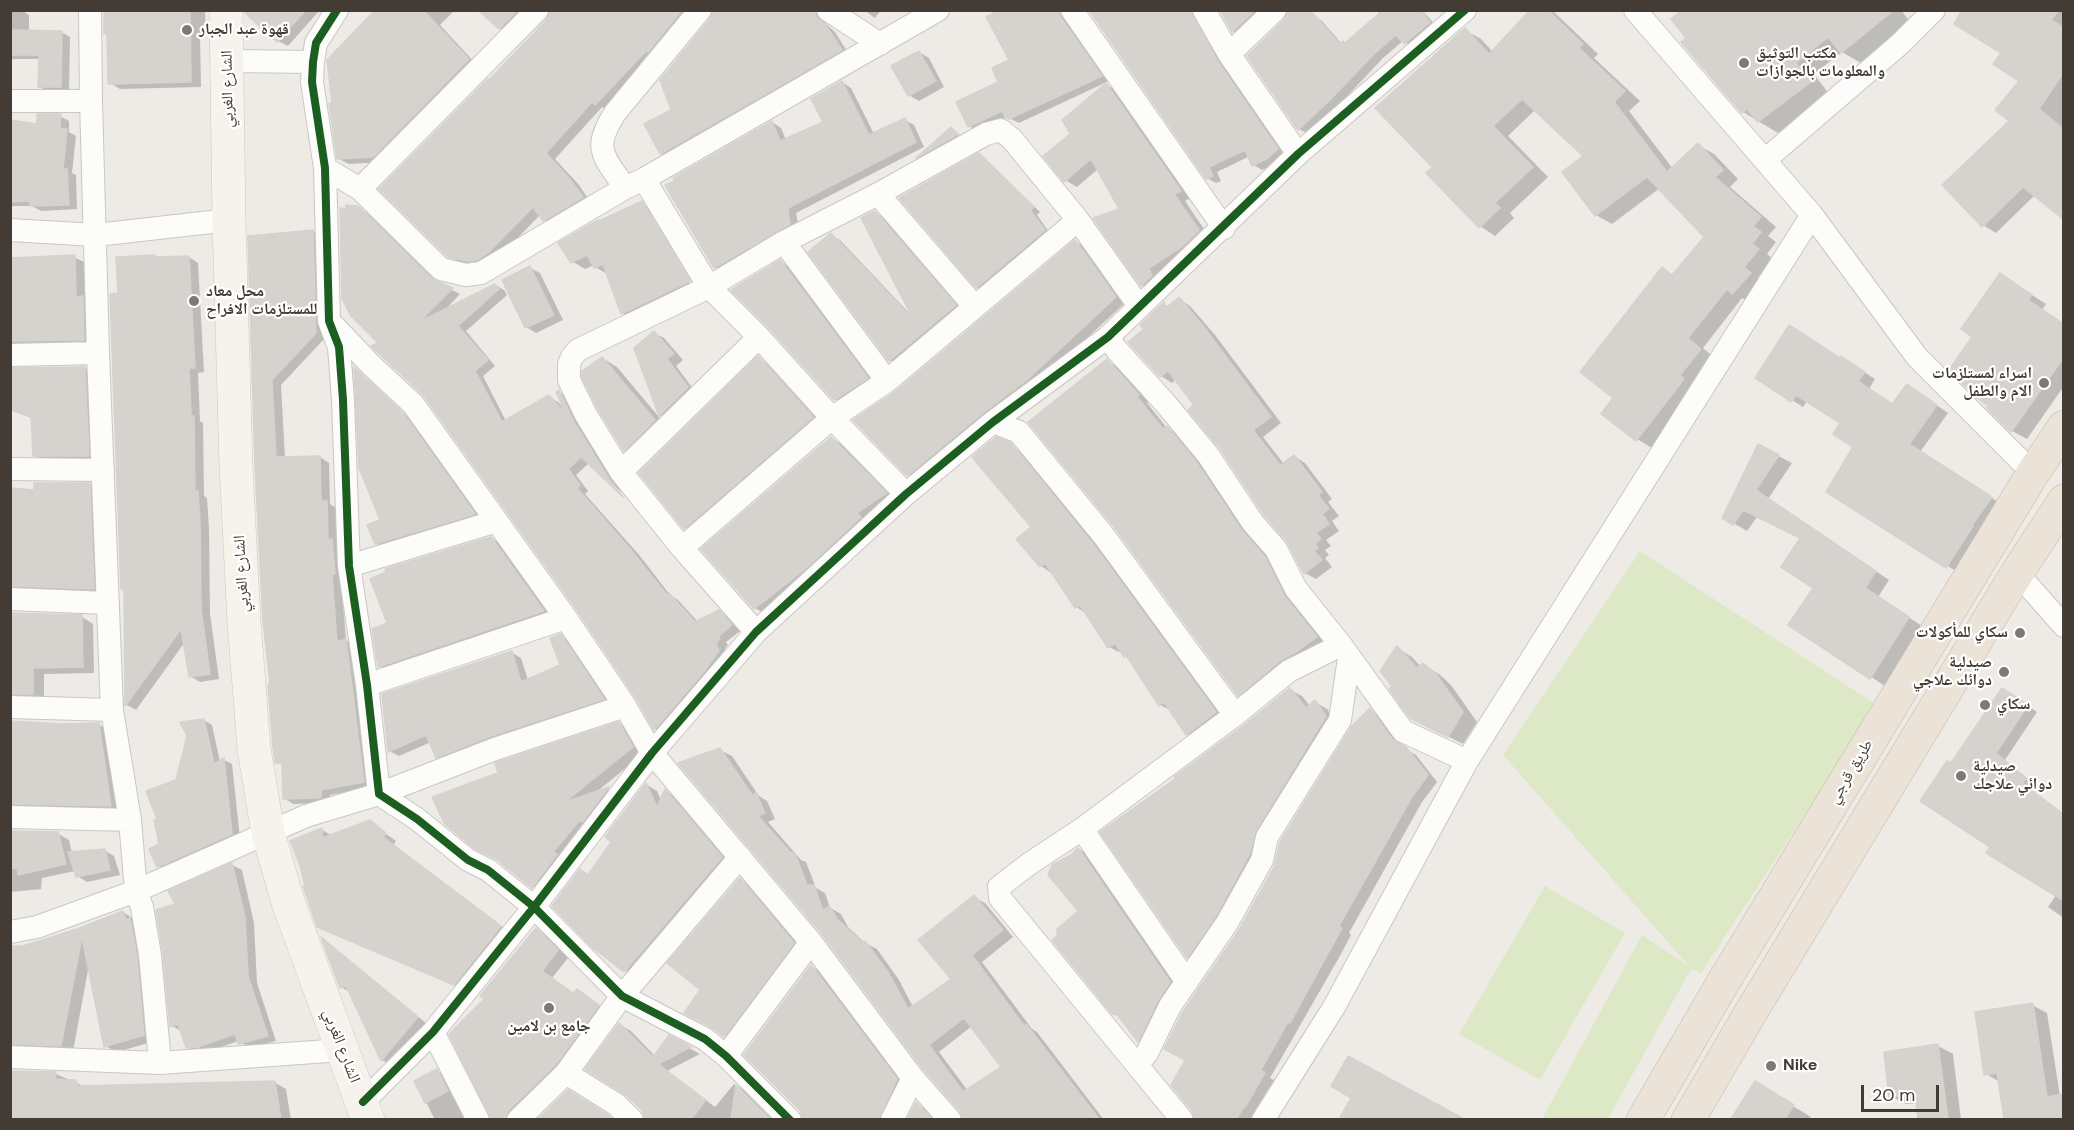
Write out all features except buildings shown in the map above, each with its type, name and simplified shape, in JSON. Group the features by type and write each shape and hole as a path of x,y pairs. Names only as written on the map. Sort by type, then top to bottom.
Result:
{"highway":[{"name":"طريق قرجي","path":"1643,1119 1724,981 2033,473 2064,427"},
{"path":"1688,1119 1757,1001 2017,573 2064,501"}],"street":[{"path":"90,10 98,353 112,710 130,820 136,891 142,907 150,955 160,1063"},
{"name":"الشارع الغربي","path":"226,10 236,466 244,622 254,750 268,833 288,903 366,1111"},
{"path":"337,10 316,43 312,82 325,168 329,321 339,347 349,566 367,685 379,794"},
{"path":"360,189 537,10"},
{"path":"700,10 615,113 601,140 603,152 634,183 709,287 906,494"},
{"path":"828,10 880,44"},
{"path":"325,168 360,189 441,270 466,275 481,273 634,183 939,10"},
{"path":"1072,10 1224,228"},
{"path":"1204,10 1229,54 1298,154"},
{"path":"1229,54 1275,10"},
{"path":"366,1111 534,907 652,753 756,632 906,494 993,422 1108,337 1224,228 1298,154 1465,10"},
{"path":"1635,10 1812,215 1917,357 2033,473"},
{"path":"1766,159 1900,44 1934,10"},
{"path":"228,61 313,62"},
{"path":"10,101 91,101"},
{"path":"756,632 682,548 621,472 585,415 569,380 569,364 578,350 709,287 784,242 878,194 986,134 1001,130 1012,139 1078,220 1140,306"},
{"path":"878,194 975,307"},
{"path":"1263,1119 1334,1007 1467,761 1812,215"},
{"path":"10,230 96,235 229,220"},
{"path":"682,548 832,418 887,381 1078,220"},
{"path":"784,242 887,381"},
{"path":"329,321 412,404 566,618 625,706 652,753 811,942 913,1078 950,1119"},
{"path":"621,472 759,337"},
{"path":"1108,337 1208,455 1253,523 1276,549 1296,589 1403,731 1467,761"},
{"path":"10,355 98,353"},
{"path":"993,422 1019,432 1104,536 1235,715"},
{"path":"10,469 103,470"},
{"path":"349,566 497,521"},
{"path":"2017,573 2064,626"},
{"path":"10,599 108,603"},
{"path":"367,685 566,618"},
{"path":"1182,1119 1000,898 999,887 1082,829 1235,715 1289,671 1345,652"},
{"path":"1137,1065 1147,1053 1170,1006 1227,923 1262,860 1267,837 1340,720 1345,652"},
{"path":"10,932 37,927 136,891 306,816 379,794 495,749 625,706"},
{"path":"10,707 112,710"},
{"path":"379,794 417,819 468,860 488,870 534,907 622,996 705,1039 726,1056 785,1118"},
{"path":"10,817 130,820"},
{"path":"1082,829 1187,982"},
{"path":"518,1119 566,1073 622,996 740,857"},
{"path":"726,1056 811,942"},
{"path":"433,1032 478,1119"},
{"path":"10,1057 160,1063 342,1050"},
{"path":"566,1073 617,1105 632,1119"},
{"path":"892,1119 913,1078"}],"green space":[{"path":"1640,551 1877,705 1701,973 1691,969 1608,1119 1542,1119 1642,935 1689,966 1503,755"},
{"path":"1545,886 1625,933 1540,1080 1459,1034"}],"cycle path":[{"path":"337,10 316,43 312,82 325,168 329,321 339,347 349,566 367,685 379,794 417,819 468,860 488,870 534,907 622,996 705,1039 726,1056 790,1120"},
{"path":"363,1102 433,1032 534,907 652,753 756,632 906,494 993,422 1108,337 1298,154 1465,10"}],"place":[{"name":"قهوة عبد الجبار","path":"187,30"},
{"name":"مكتب التوثيق والمعلومات بالجوازات","path":"1744,63"},
{"name":"محل معاد للمستلزمات الافراح","path":"194,301"},
{"name":"اسراء لمستلزمات الام والطفل","path":"2044,383"},
{"name":"سكاي للمأكولات","path":"2020,633"},
{"name":"صيدلية دوائك علاجي","path":"2004,672"},
{"name":"سكاي","path":"1985,705"},
{"name":"صيدلية دوائي علاجك","path":"1961,776"},
{"name":"جامع بن لامين","path":"549,1008"},
{"name":"Nike","path":"1771,1066"}]}
